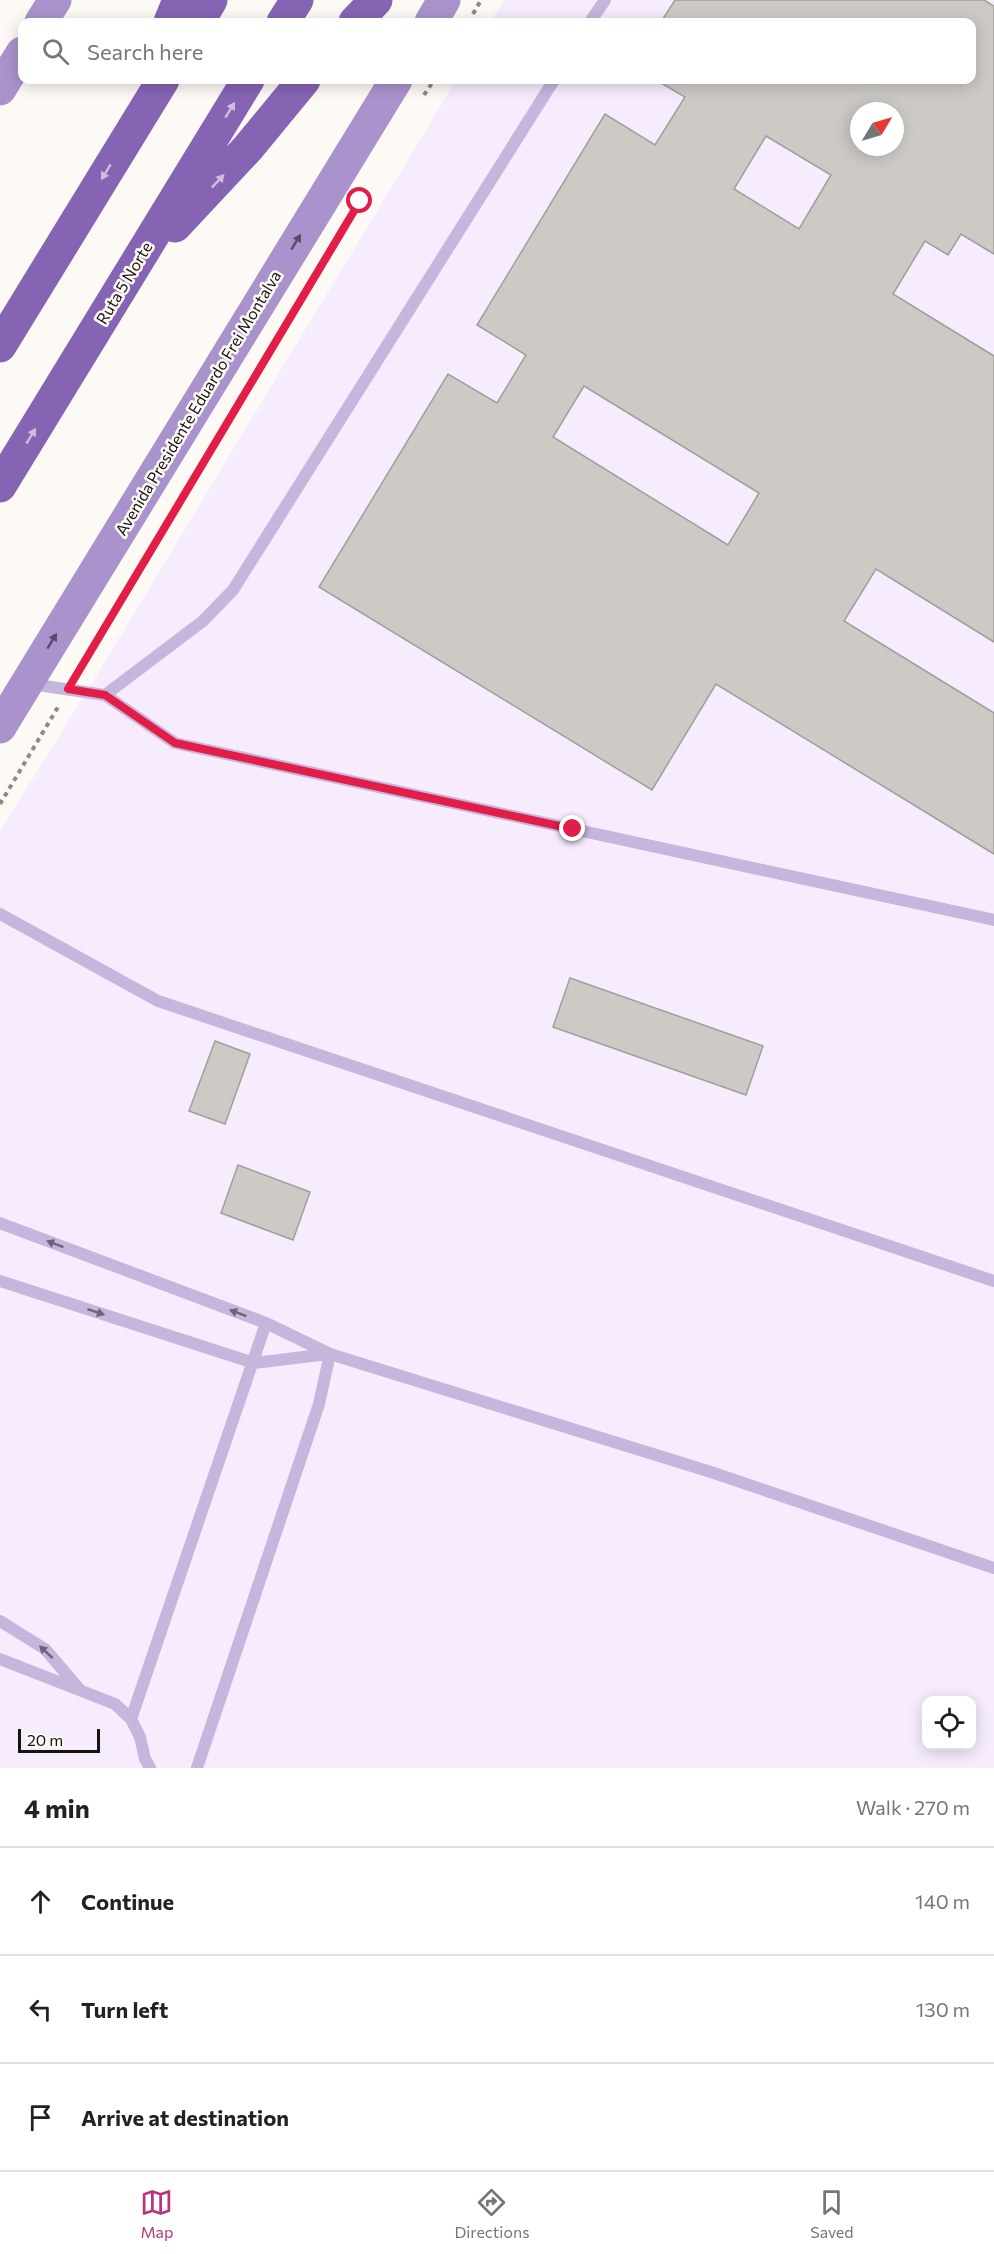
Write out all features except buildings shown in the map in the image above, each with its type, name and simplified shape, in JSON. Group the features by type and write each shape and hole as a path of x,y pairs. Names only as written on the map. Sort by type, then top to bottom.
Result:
{"highway":[{"path":"172,18 179,0"},
{"path":"200,18 211,0"},
{"path":"286,18 297,0"},
{"path":"359,18 376,0"},
{"path":"137,122 150,84"},
{"path":"0,346 161,84"},
{"name":"Ruta 5 Norte","path":"0,486 246,84"},
{"path":"134,268 215,185 301,84"}],"street":[{"path":"44,18 55,0"},
{"path":"433,18 444,0"},
{"path":"0,89 18,60"},
{"name":"Avenida Presidente Eduardo Frei Montalva","path":"0,727 394,84"}],"lane":[{"path":"593,18 605,0"},
{"path":"105,695 203,621 233,590 552,84"},
{"path":"26,683 105,695 175,743 994,920"},
{"path":"0,914 158,1001 994,1281"},
{"path":"0,1223 266,1323 330,1354 700,1468 994,1568"},
{"path":"0,1281 254,1363 330,1354"},
{"path":"131,1719 266,1323"},
{"path":"197,1768 319,1404 330,1354"},
{"path":"0,1621 45,1649 83,1693"},
{"path":"0,1659 115,1704 131,1719 140,1737 145,1759 150,1768"}],"path":[{"path":"421,100 431,84"},
{"path":"0,804 367,191"}],"shaded area":[{"path":"504,0 994,0 994,1768 0,1768 0,831 454,84 976,84 976,18 493,18"}],"route":[{"path":"360,201 68,689 105,695 175,743 573,829"}]}
